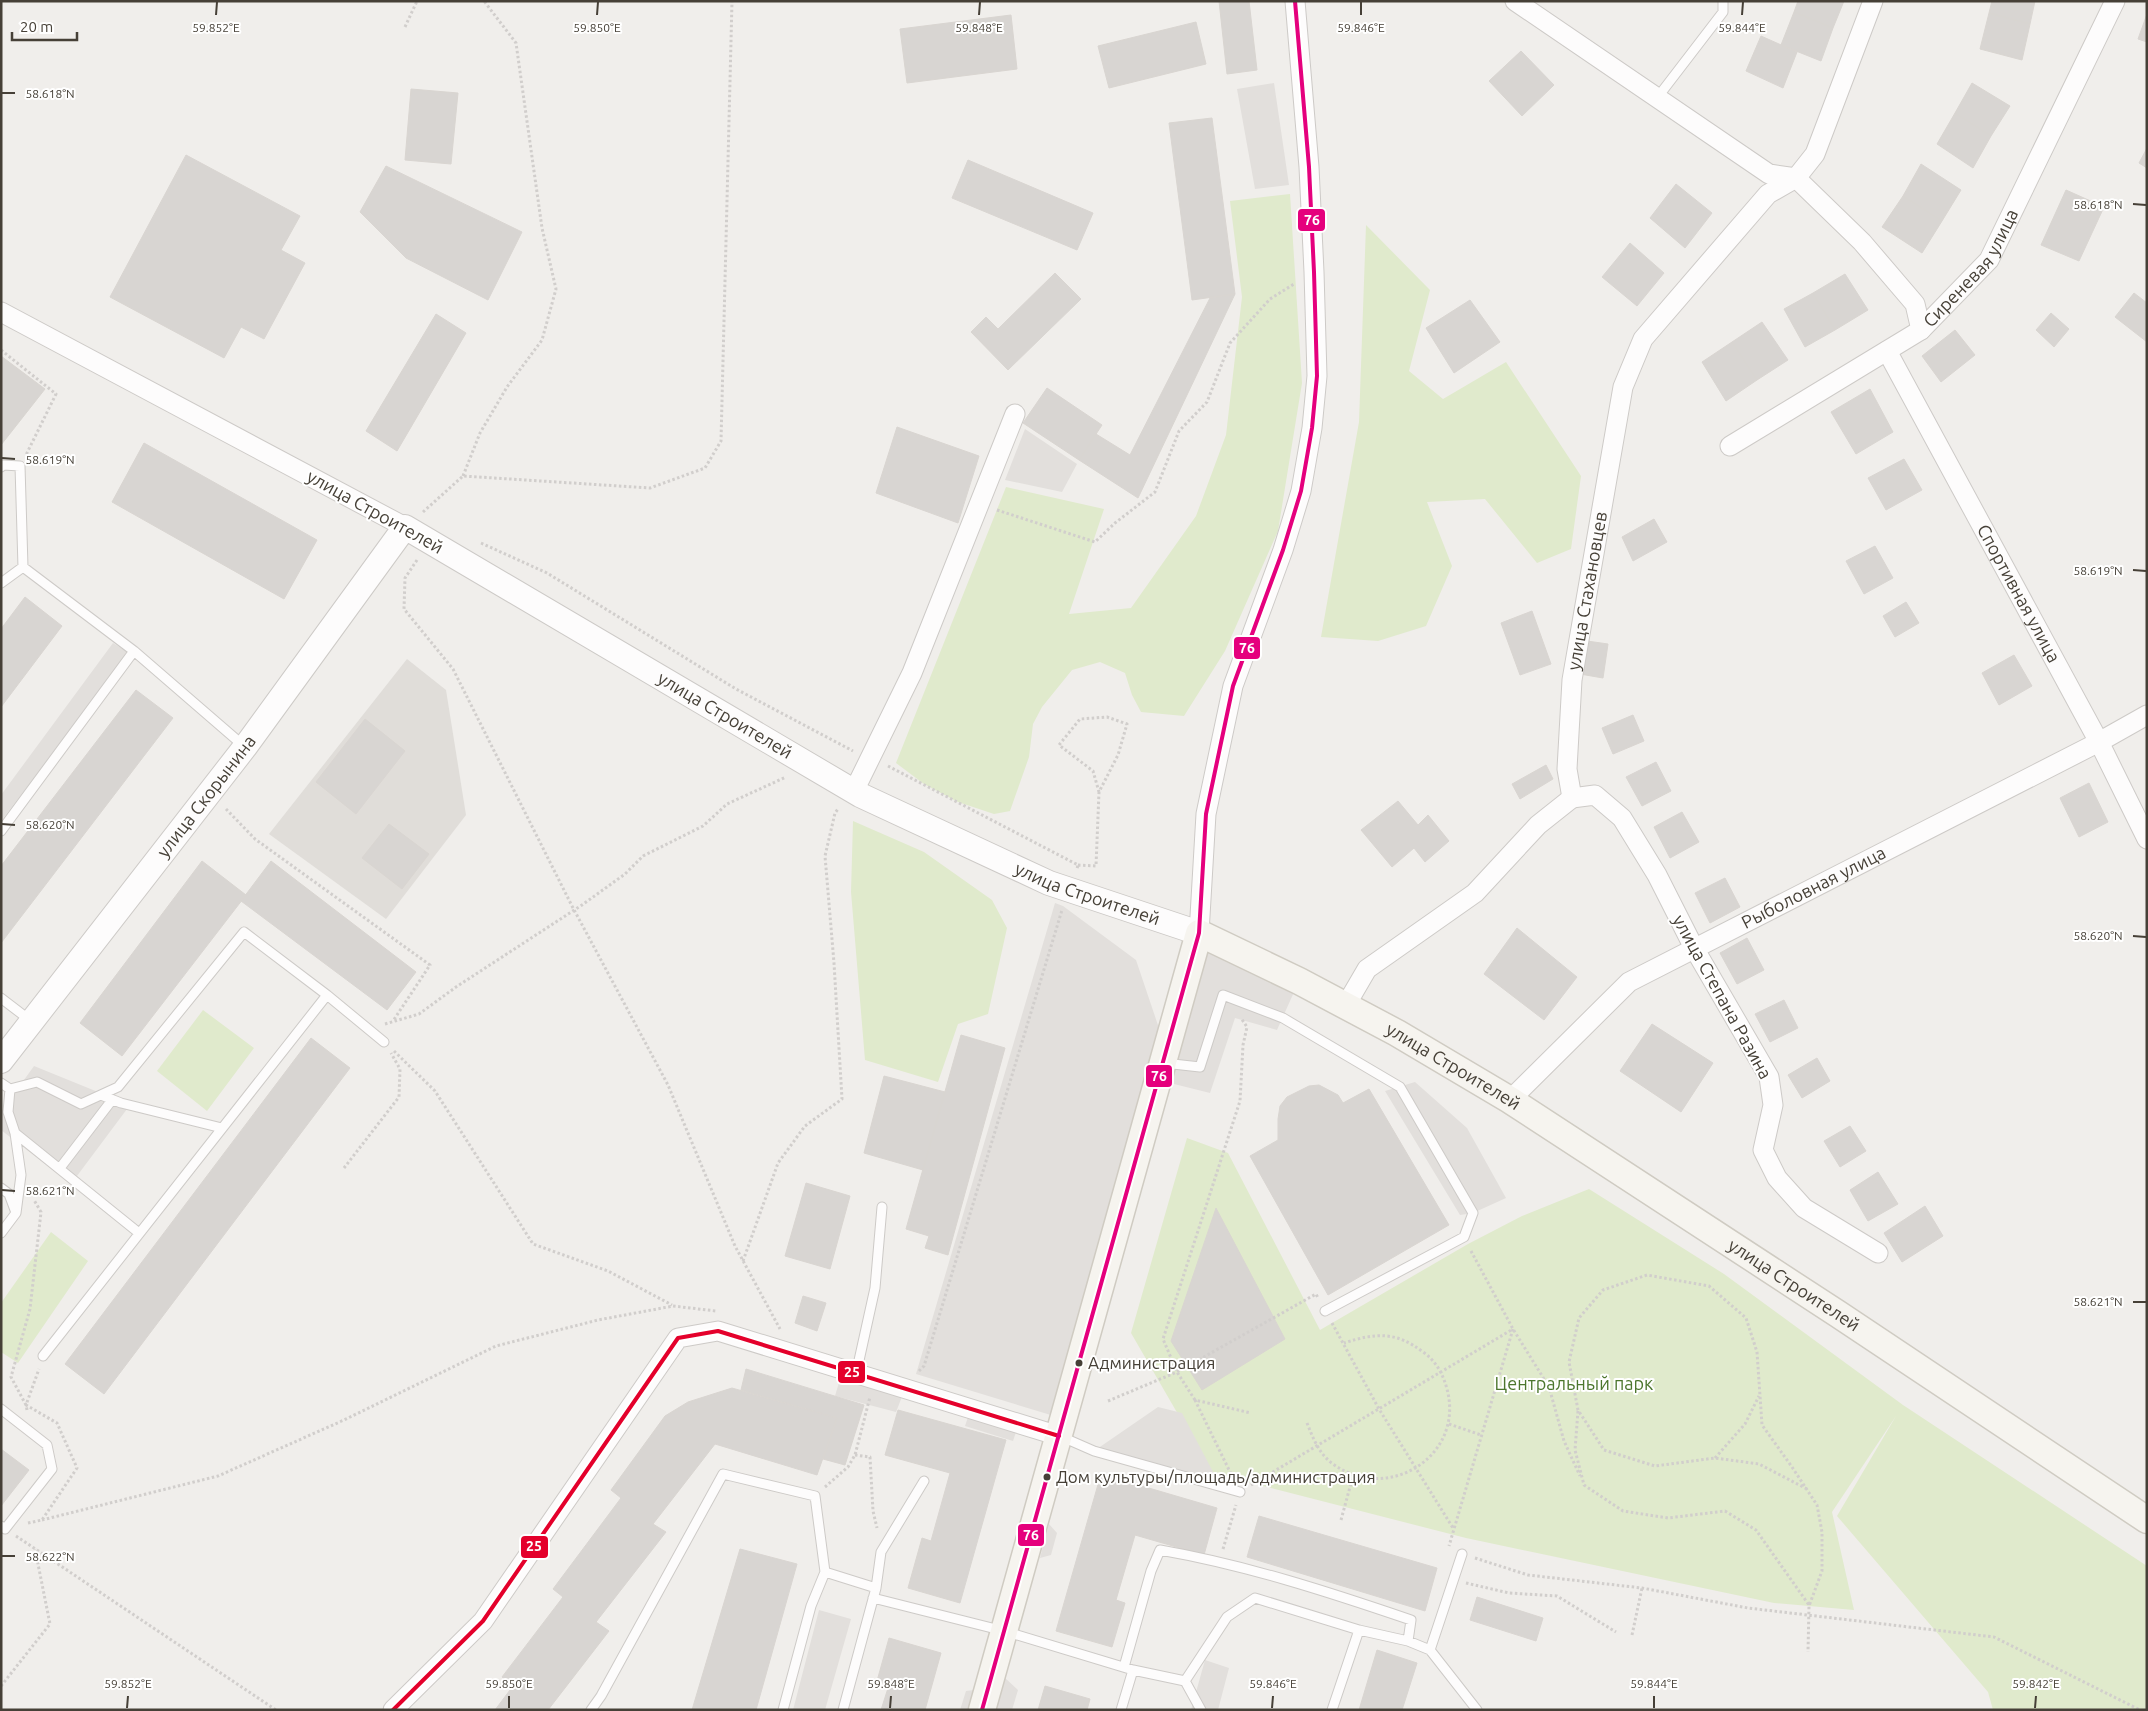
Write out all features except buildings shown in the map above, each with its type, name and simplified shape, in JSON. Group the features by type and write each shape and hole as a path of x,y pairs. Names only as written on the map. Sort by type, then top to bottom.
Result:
{"main road":[{"name":"улица Строителей","path":"1199,933 1397,1033 1510,1100 1838,1314 2147,1520"},
{"path":"982,1710 1199,933"}],"street":[{"path":"1199,933 1206,814 1233,686 1286,541 1301,491 1312,428 1317,376 1314,272 1309,167 1295,1"},
{"path":"1515,1 1769,174 1796,178 1862,242 1915,304 1921,330"},
{"path":"1796,178 1815,154 1873,1"},
{"name":"Сиреневая улица","path":"1730,446 1921,330 1989,260 2115,1"},
{"name":"улица Стахановцев","path":"1572,798 1567,769 1572,680 1624,387 1643,339 1768,194 1796,178"},
{"name":"улица Строителей","path":"1,312 405,527 854,791 1049,883 1199,933"},
{"name":"Спортивная улица","path":"1887,350 2099,742 2147,839"},
{"path":"854,791 872,758 912,673 1014,414"},
{"name":"улица Скорынина","path":"1,1061 245,747 405,527"},
{"name":"Рыболовная улица","path":"1510,1100 1629,982 2099,742 2147,715"},
{"name":"улица Степана Разина","path":"1572,798 1595,795 1622,818 1657,875 1694,948 1769,1077 1773,1105 1763,1150 1777,1178 1804,1208 1878,1252"},
{"path":"1346,1006 1367,968 1475,893 1538,825 1572,798"},
{"path":"393,1710 483,1620 678,1338 718,1331 1059,1436"}],"lane":[{"path":"1657,98 1724,12 1723,1"},
{"path":"1,467 20,466 23,568"},
{"path":"1,584 23,568"},
{"path":"23,568 134,651 245,747"},
{"path":"1,831 134,651"},
{"path":"10,1090 37,1082 81,1104 118,1088 244,932 327,995 384,1042"},
{"path":"43,1356 327,995"},
{"path":"1163,1062 1200,1067 1223,995 1283,1018 1400,1087 1473,1213 1464,1237 1326,1311"},
{"path":"1,998 31,1022"},
{"path":"1,1083 10,1090"},
{"path":"1,1233 16,1213 20,1175 15,1133 8,1112 10,1090"},
{"path":"101,1095 112,1100 222,1128"},
{"path":"60,1168 112,1100"},
{"path":"15,1133 139,1234"},
{"path":"1,1188 9,1194 16,1213"},
{"path":"856,1374 875,1288 882,1207"},
{"path":"1,1409 47,1445 52,1469 3,1527"},
{"path":"1059,1436 1094,1451 1240,1492"},
{"path":"590,1710 601,1696 723,1474 815,1496 825,1572 811,1606 783,1710"},
{"path":"843,1710 876,1588 881,1552 924,1481"},
{"path":"1124,1667 1151,1571 1160,1550 1219,1562 1342,1597 1411,1620 1408,1641"},
{"path":"1430,1650 1462,1554"},
{"path":"825,1572 876,1588"},
{"path":"873,1598 1004,1631 1133,1670 1185,1681 1201,1710"},
{"path":"1185,1681 1227,1617 1255,1598 1359,1630 1408,1641 1430,1650 1477,1710"},
{"path":"1332,1710 1359,1630"},
{"path":"1121,1710 1133,1670"}],"path":[{"path":"406,27 417,1"},
{"path":"405,527 463,476 480,433 507,386 542,340 556,289 542,228 516,43 484,1"},
{"path":"463,476 650,488 705,468 721,440 732,1"},
{"path":"980,504 1095,542 1155,492 1179,431 1207,402 1230,343 1270,299 1314,272"},
{"path":"1,350 56,394 20,466"},
{"path":"474,540 547,573 736,689 854,752 872,758 1078,865 1096,866 1100,792 1093,771 1059,745 1080,719 1107,717 1127,724 1118,755 1100,792"},
{"path":"429,541 405,578 404,609 453,669 574,910 668,1085 735,1246 781,1332"},
{"path":"368,1028 419,1014 456,987 574,910 625,874 643,856 703,826 728,804 778,782 796,772 805,763"},
{"path":"743,1261 778,1163 805,1126 842,1099 834,963 825,856 835,813 854,791"},
{"path":"220,803 254,839 430,965 393,1021"},
{"path":"916,1374 924,1366 1069,889 1078,865"},
{"path":"1227,996 1247,1027 1243,1045 1240,1101 1163,1339 1177,1372 1195,1400 1240,1492"},
{"path":"344,1168 399,1097 400,1069 384,1042"},
{"path":"42,1520 218,1476 344,1420 496,1346 598,1320 673,1306 608,1271 534,1244 435,1091 384,1042"},
{"path":"20,1175 41,1212 30,1309 12,1377 26,1404"},
{"path":"1464,1237 1513,1329 1549,1387 1564,1440 1584,1486 1623,1511 1668,1518 1725,1511 1756,1530 1809,1606"},
{"path":"1584,1486 1575,1450 1578,1410 1569,1362 1579,1318 1603,1290 1647,1275 1709,1286 1746,1318 1757,1352 1762,1424 1817,1505 1822,1532 1822,1571 1809,1606 1808,1652"},
{"path":"1108,1400 1177,1372 1316,1294 1378,1409 1454,1529"},
{"path":"1219,1562 1240,1492 1513,1329"},
{"path":"1448,1550 1513,1329"},
{"path":"1307,1423 1317,1446 1332,1464 1354,1476 1378,1480 1402,1476 1423,1464 1439,1446 1449,1424 1450,1400 1444,1378 1431,1358 1413,1344 1390,1336 1367,1335 1344,1343"},
{"path":"27,1430 26,1404 43,1356"},
{"path":"815,1496 848,1467 855,1454 875,1380"},
{"path":"1715,1458 1745,1424 1760,1396"},
{"path":"1195,1400 1251,1413"},
{"path":"1578,1410 1604,1450 1655,1466 1715,1458 1759,1464 1807,1490"},
{"path":"1449,1424 1482,1435"},
{"path":"855,1454 870,1457 873,1511 881,1552"},
{"path":"1341,1520 1354,1476"},
{"path":"3,1527 276,1710"},
{"path":"1,1686 50,1624 35,1549"},
{"path":"1462,1554 1528,1575 1642,1588 1748,1608 1994,1637 2140,1710"},
{"path":"1454,1580 1508,1593 1558,1596 1616,1632"},
{"path":"1632,1635 1642,1588"}],"shaded area":[{"path":"1274,83 1289,185 1255,189 1237,89"},
{"path":"1025,429 1077,464 1062,492 1005,480"},
{"path":"113,643 129,653 1,821 1,795"},
{"path":"407,659 446,690 466,815 386,919 269,834"},
{"path":"1055,903 1063,906 1136,960 1166,1049 1199,933 1299,981 1277,1030 1235,1018 1210,1093 1158,1080 1064,1419 916,1374"},
{"path":"34,1066 130,1105 71,1184 1,1130 1,1112"},
{"path":"1415,1082 1467,1128 1506,1198 1473,1213 1460,1215 1385,1091"},
{"path":"843,1369 905,1389 896,1412 835,1396"},
{"path":"1158,1407 1182,1413 1221,1487 1094,1451"},
{"path":"971,1408 1019,1423 1013,1441 965,1426"},
{"path":"1049,1524 1057,1533 1051,1555 1040,1558"},
{"path":"819,1610 851,1619 825,1710 793,1710"},
{"path":"1205,1660 1229,1668 1218,1710 1191,1710"},
{"path":"1004,1677 1018,1690 1012,1710 995,1710"},
{"path":"982,1689 976,1710 960,1710 966,1691"}],"green space":[{"path":"1290,194 1302,383 1278,531 1225,651 1184,716 1141,712 1132,695 1125,673 1100,662 1072,670 1042,707 1033,724 1029,757 1010,811 994,814 958,802 924,784 896,763 1006,487 1104,509 1069,614 1131,608 1196,516 1226,435 1242,297 1230,201"},
{"path":"1366,225 1430,290 1409,371 1443,399 1506,362 1581,476 1571,549 1537,563 1485,499 1427,502 1452,566 1426,626 1378,641 1321,637 1359,422"},
{"path":"853,821 924,852 992,900 1007,928 988,1014 958,1024 938,1082 865,1060 851,892"},
{"path":"203,1010 254,1048 207,1111 157,1071"},
{"name":"Центральный парк","path":"1187,1138 1228,1153 1320,1330 1468,1244 1522,1216 1589,1189 1724,1274 1903,1405 2147,1566 2147,1710 1993,1710 1988,1692 1837,1516 1896,1416 1832,1512 1854,1610 1774,1603 1466,1538 1212,1473 1131,1333"},
{"path":"51,1232 88,1261 18,1363 1,1352 1,1303"}],"transit line":[{"name":"76","path":"982,1710 1199,933 1206,814 1233,686 1283,550 1301,491 1312,428 1317,376 1309,167 1295,1"},
{"name":"25","path":"393,1710 483,1621 678,1338 718,1331 1059,1436"}],"place":[{"name":"Администрация","path":"1079,1363"},
{"name":"Дом культуры/площадь/администрация","path":"1047,1477"}]}
